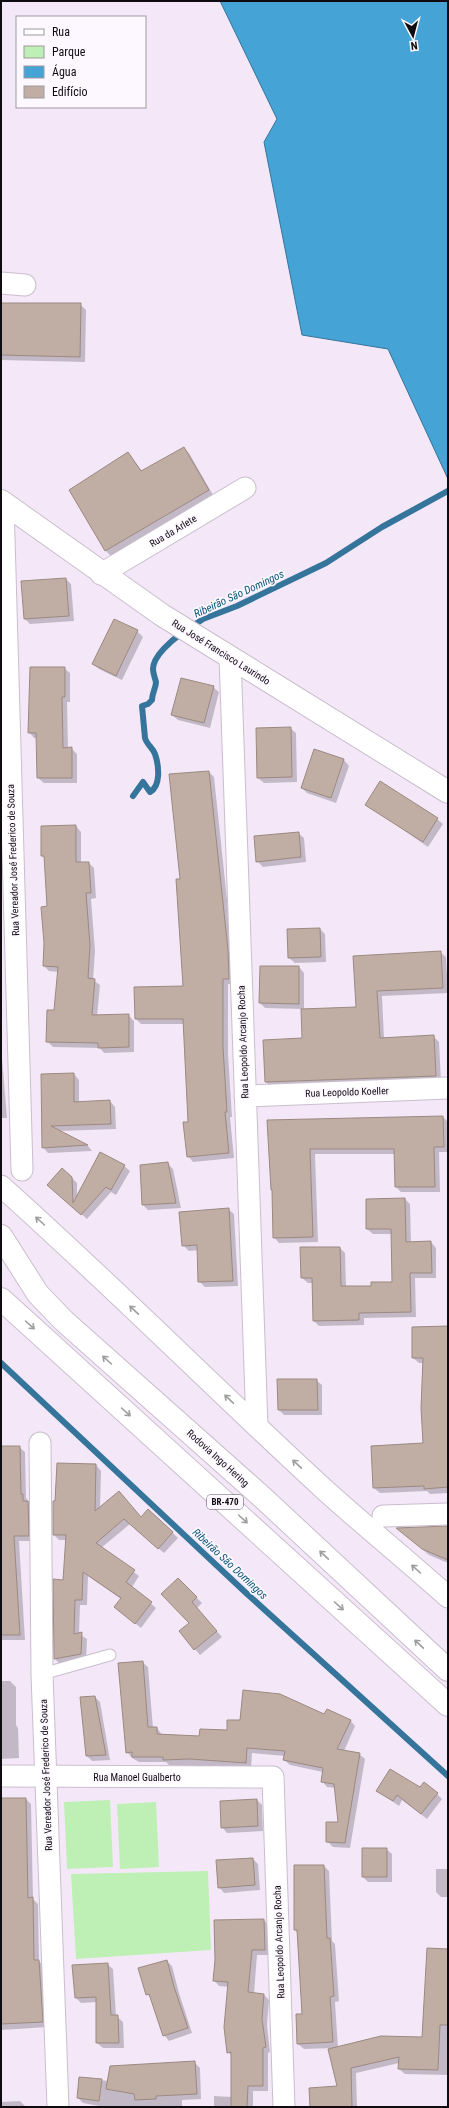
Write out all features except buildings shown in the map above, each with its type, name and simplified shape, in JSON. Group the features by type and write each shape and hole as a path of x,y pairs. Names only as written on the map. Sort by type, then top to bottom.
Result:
{"main road":[{"name":"Rua José Francisco Laurindo","path":"2,502 101,574 162,615 448,792"},
{"name":"Rodovia Ingo Hering","path":"1,1236 38,1294 64,1321 262,1497 448,1670"},
{"name":"BR-470","path":"1,1299 448,1705"}],"street":[{"path":"1,283 25,285"},
{"name":"Rua da Arlete","path":"101,574 245,488"},
{"name":"Rua Vereador José Frederico de Souza","path":"2,502 22,1170"},
{"name":"Rua Leopoldo Arcanjo Rocha","path":"230,657 257,1426"},
{"name":"Rua Leopoldo Koeller","path":"245,1096 448,1088"},
{"path":"1,1186 49,1228 326,1491 393,1547 448,1597"},
{"name":"Rua Vereador José Frederico de Souza","path":"40,1443 42,1674 58,2107"},
{"path":"383,1516 448,1514"},
{"name":"Rua Manoel Gualberto","path":"1,1776 273,1777"},
{"name":"Rua Leopoldo Arcanjo Rocha","path":"273,1777 284,2107"}],"lane":[{"path":"42,1674 110,1656"}],"green space":[{"path":"110,1800 113,1867 67,1869 64,1802"},
{"path":"156,1802 159,1867 120,1869 117,1804"},
{"path":"208,1871 211,1950 76,1959 71,1874"}],"water":[{"path":"220,1 448,1 448,479 388,349 302,335 264,142 277,119"}],"waterway":[{"name":"Ribeirão São Domingos","path":"191,627 203,619 237,606 326,563 382,527 448,491"},
{"name":"Ribeirão São Domingos","path":"133,796 143,782 150,792 156,785 158,775 157,764 155,754 145,738 142,706 148,704 152,700 156,684 153,669 156,659 168,644 182,633"},
{"name":"Ribeirão São Domingos","path":"1,1363 245,1592 448,1776"}]}
